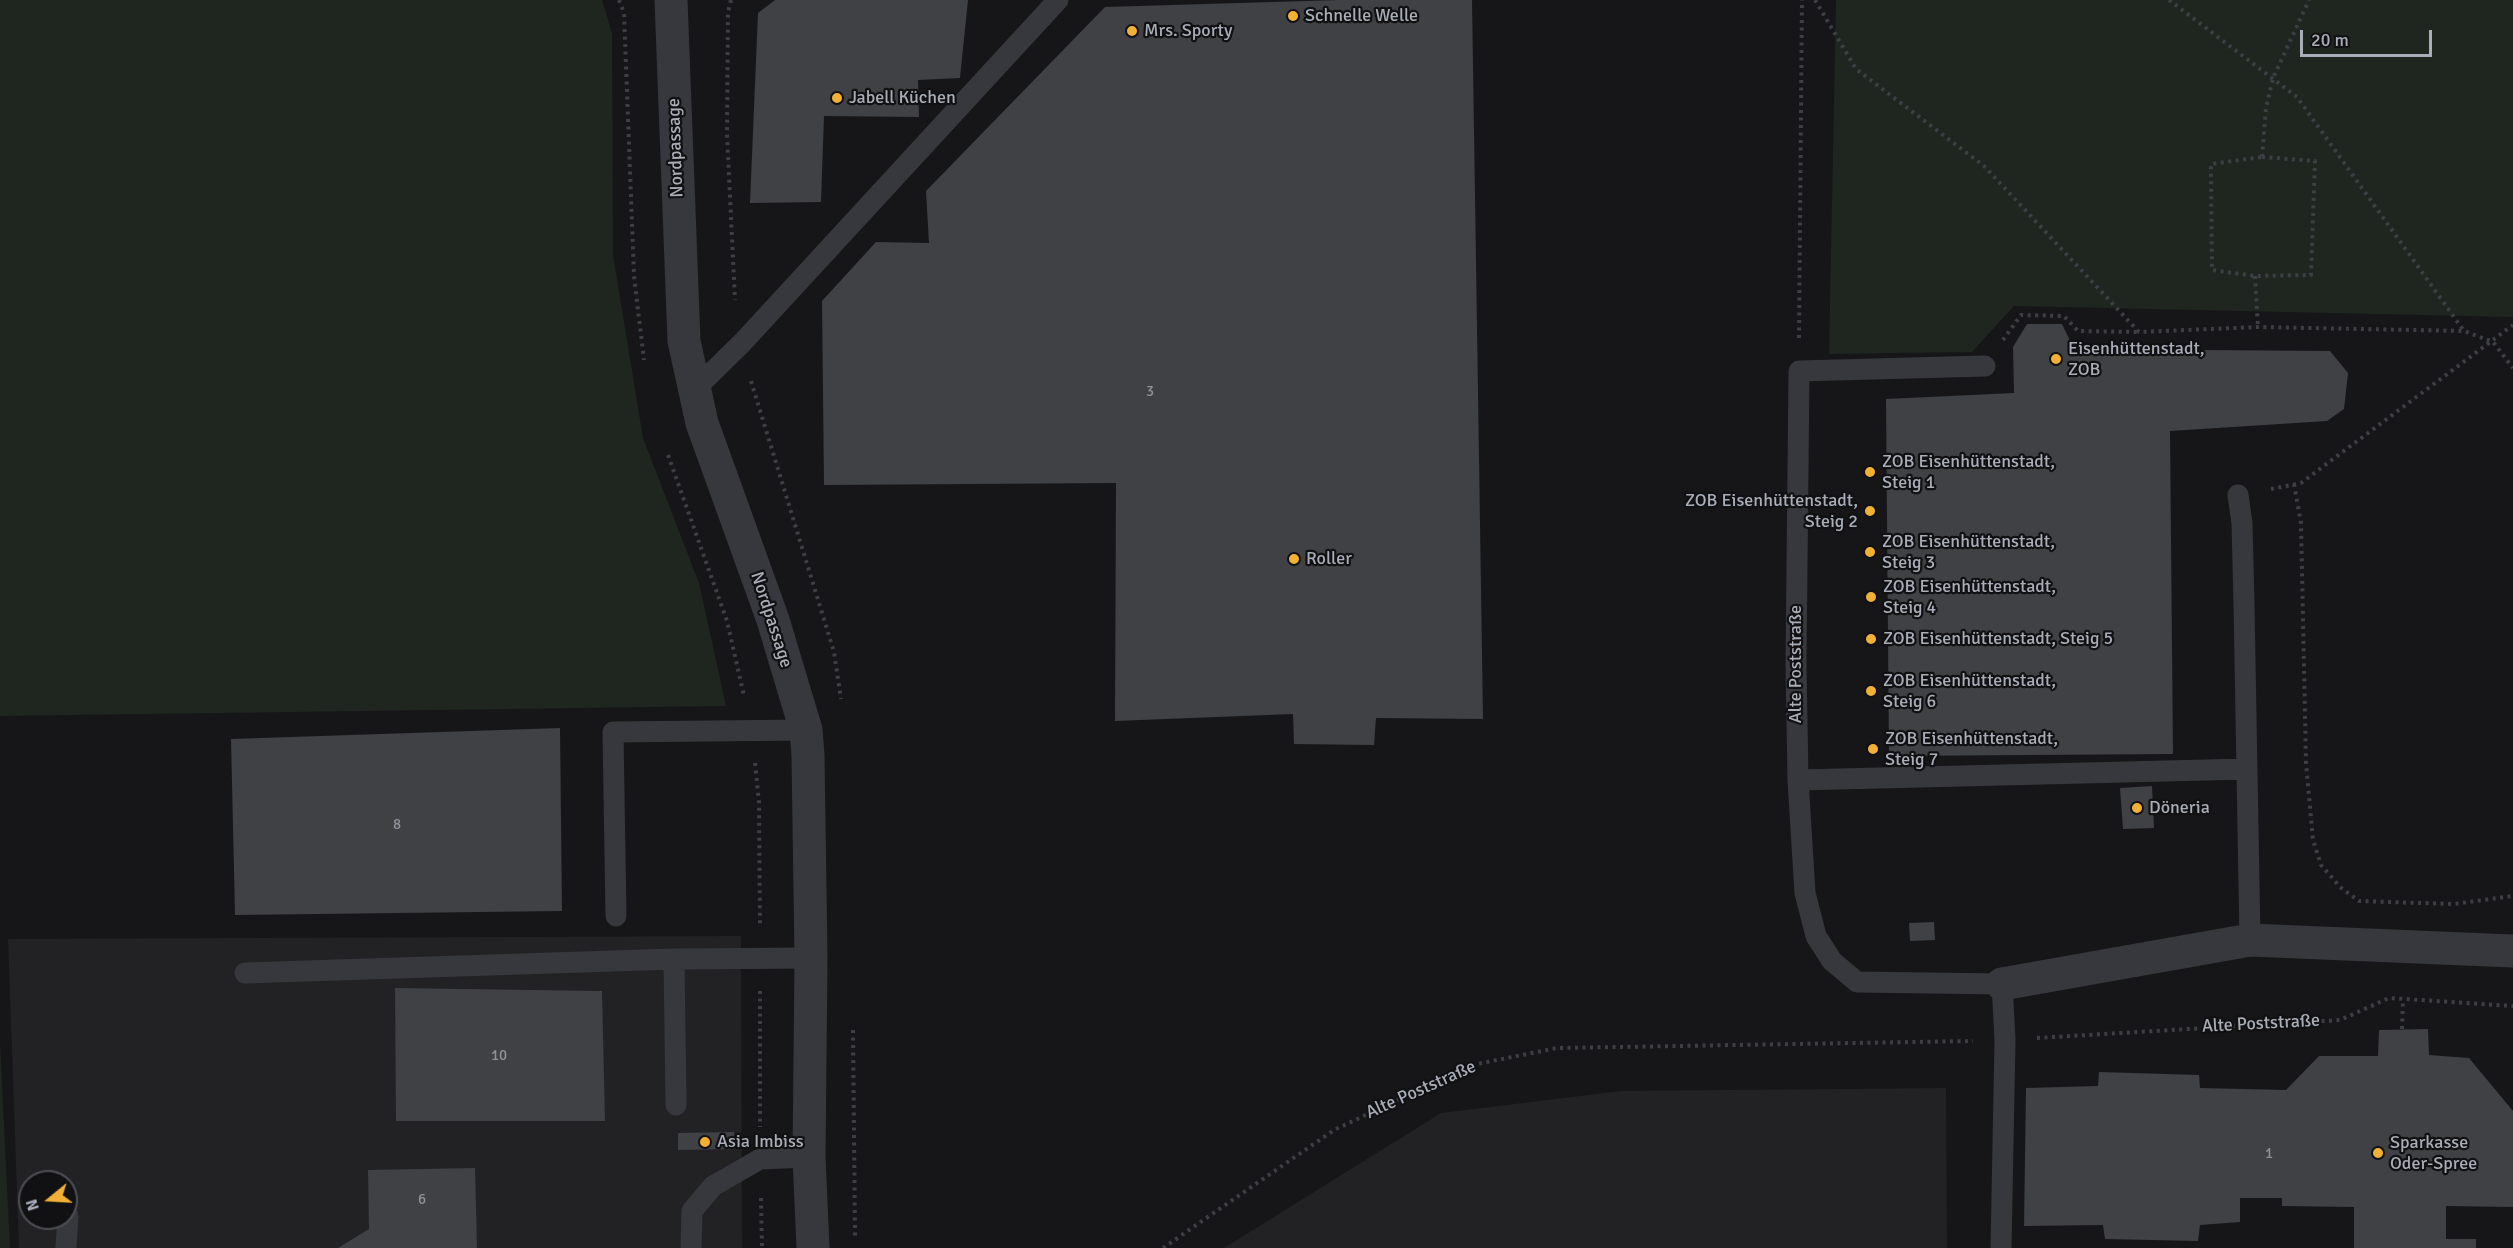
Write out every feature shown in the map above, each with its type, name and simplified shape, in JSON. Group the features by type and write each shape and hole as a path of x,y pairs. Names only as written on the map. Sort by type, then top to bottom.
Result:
{"street":[{"name":"Nordpassage","path":"671,0 684,341 702,423 773,621 806,730 811,957 809,1157 813,1248"},
{"name":"Alte Poststraße","path":"2002,984 2250,940 2513,951"}],"lane":[{"path":"695,389 742,343 1058,0"},
{"name":"Alte Poststraße","path":"1985,366 1799,371 1796,663 1798,780 1805,893 1816,936 1832,961 1857,982 2002,984"},
{"path":"2238,495 2243,573 2250,940"},
{"path":"616,916 613,732 806,730"},
{"path":"1798,780 2247,770"},
{"path":"245,973 674,959 811,957"},
{"path":"674,959 676,1105"},
{"path":"2001,1248 2005,1040 2002,984"},
{"path":"691,1248 692,1211 713,1186 760,1159 809,1157"},
{"path":"66,1248 67,1230"}],"path":[{"path":"619,0 624,14 634,276 642,350 647,371"},
{"path":"1799,323 1802,0"},
{"path":"1815,0 1856,69 1984,166 2139,332"},
{"path":"2169,0 2297,97 2464,331"},
{"path":"2262,157 2266,108 2273,78 2309,0"},
{"path":"2262,157 2315,161 2311,275 2255,276 2212,270 2211,164 2262,157"},
{"path":"2255,276 2258,327"},
{"path":"1985,366 2021,315 2064,316 2078,331 2139,332 2258,327 2464,331 2493,342 2513,368"},
{"path":"2238,495 2301,483 2513,325"},
{"path":"666,446 671,467 727,621 752,731 759,802 762,1248"},
{"path":"2294,484 2301,523 2306,763 2313,840 2321,865 2340,887 2359,901 2454,904 2513,896"},
{"name":"Alte Poststraße","path":"1163,1248 1334,1130 1472,1065 1557,1048 2005,1040 2340,1020 2389,998 2513,1006"},
{"path":"2402,1029 2403,999"}],"shaded area":[{"path":"0,0 602,0 612,33 613,255 643,438 699,583 726,706 0,716"},
{"path":"1836,0 2513,0 2513,317 2014,306 1972,352 1829,354"},
{"path":"741,936 742,1248 19,1248 18,1230 78,1230 78,1170 18,1170 18,1220 8,939"},
{"path":"0,1042 10,1248 0,1248"},
{"path":"1946,1088 1947,1248 1224,1248 1441,1113 1621,1091"}],"building":[{"name":"Jabell Küchen","path":"775,0 968,0 960,78 918,80 919,117 824,116 821,202 750,203 758,13"},
{"path":"1339,0 1472,0 1483,719 1376,718 1374,745 1294,744 1293,714 1115,721 1116,483 824,485 822,301 876,242 929,243 926,191 1105,7"},
{"path":"2027,324 2062,324 2074,349 2330,351 2348,373 2344,409 2327,421 2170,431 2173,754 1889,756 1886,399 2014,393 2013,347"},
{"path":"560,728 562,911 235,915 231,739"},
{"name":"Döneria","path":"2152,786 2154,828 2123,829 2120,788"},
{"path":"1934,922 1935,940 1910,941 1909,923"},
{"path":"395,988 602,991 605,1121 396,1121"},
{"path":"2428,1029 2429,1055 2469,1058 2513,1111 2513,1207 2446,1206 2446,1239 2476,1239 2476,1248 2354,1248 2354,1207 2282,1206 2282,1198 2240,1198 2240,1222 2200,1225 2198,1241 2105,1239 2103,1225 2024,1226 2026,1088 2098,1086 2099,1072 2199,1075 2200,1088 2286,1090 2319,1056 2378,1056 2379,1030"},
{"path":"734,1132 734,1149 678,1150 678,1133"},
{"path":"475,1168 477,1248 338,1248 369,1229 368,1170"}],"place":[{"name":"Schnelle Welle","path":"1293,16"},
{"name":"Mrs. Sporty","path":"1132,31"},
{"name":"Jabell Küchen","path":"837,98"},
{"name":"Eisenhüttenstadt, ZOB","path":"2056,359"},
{"name":"ZOB Eisenhüttenstadt, Steig 1","path":"1870,472"},
{"name":"ZOB Eisenhüttenstadt, Steig 2","path":"1870,511"},
{"name":"ZOB Eisenhüttenstadt, Steig 3","path":"1870,552"},
{"name":"Roller","path":"1294,559"},
{"name":"ZOB Eisenhüttenstadt, Steig 4","path":"1871,597"},
{"name":"ZOB Eisenhüttenstadt, Steig 5","path":"1871,639"},
{"name":"ZOB Eisenhüttenstadt, Steig 6","path":"1871,691"},
{"name":"ZOB Eisenhüttenstadt, Steig 7","path":"1873,749"},
{"name":"Döneria","path":"2137,808"},
{"name":"Asia Imbiss","path":"705,1142"},
{"name":"Sparkasse Oder-Spree","path":"2378,1153"}]}
